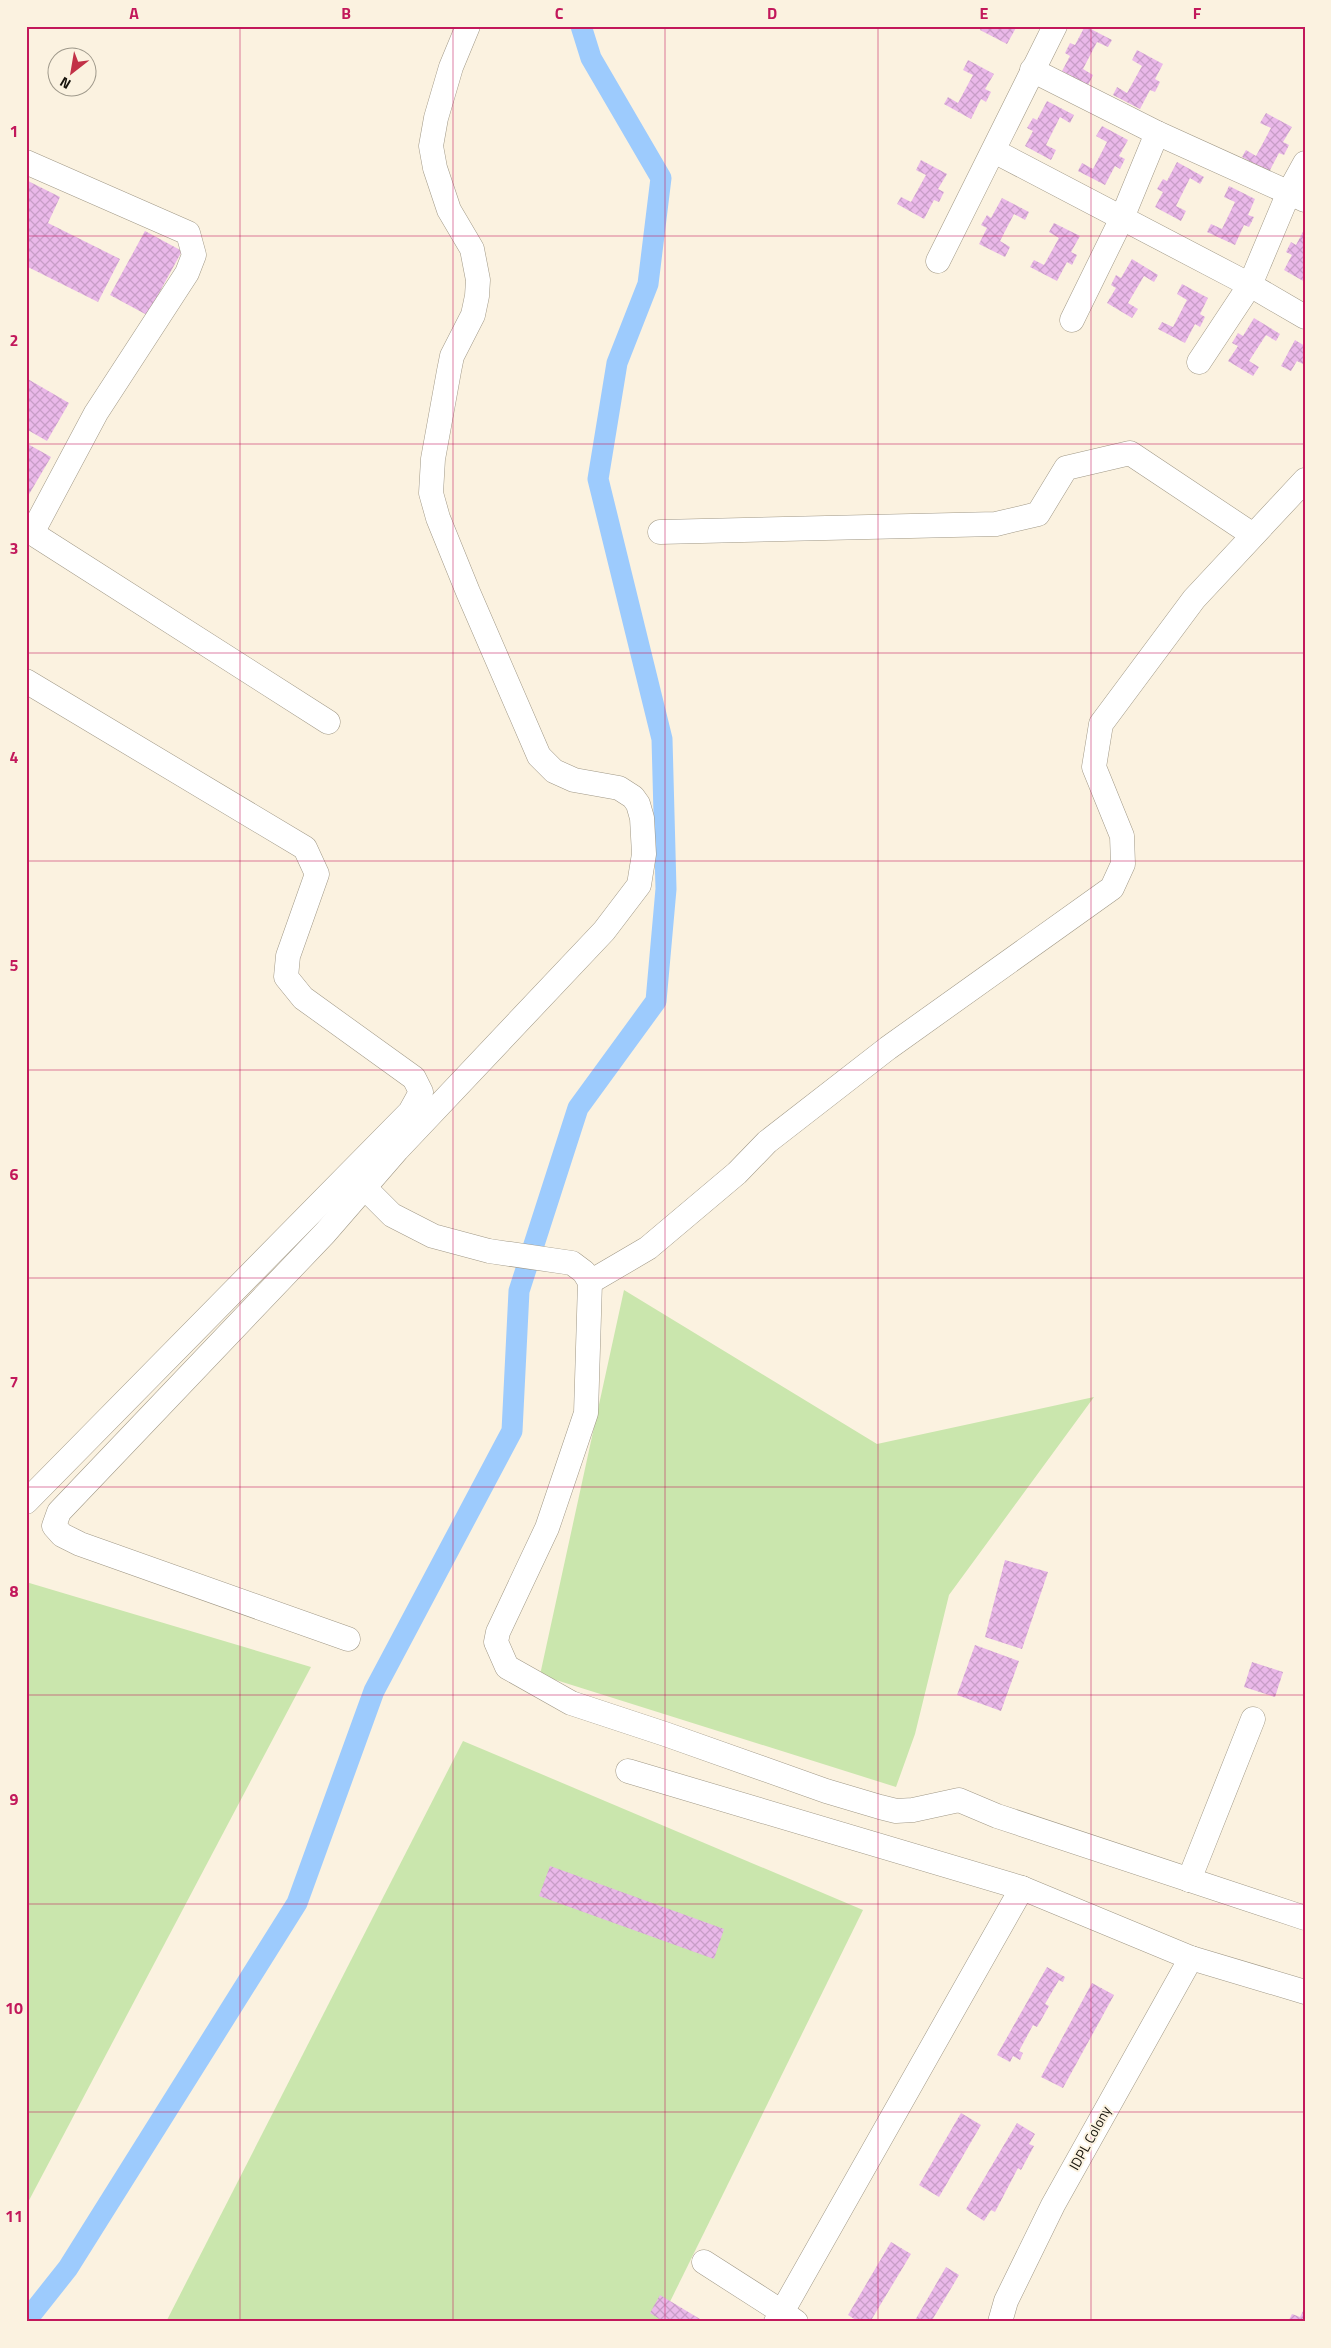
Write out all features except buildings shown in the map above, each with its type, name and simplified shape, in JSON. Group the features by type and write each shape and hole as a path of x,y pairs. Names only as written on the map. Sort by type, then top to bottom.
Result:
{"street":[{"path":"348,1639 80,1544 62,1535 54,1526 58,1512 324,1233 364,1187 604,930 639,885 642,871 642,818 638,804 633,797 620,788 574,780 554,771 539,756 460,573 438,518 431,493 433,459 452,356 473,315 477,296 478,280 472,249 449,210 435,168 431,146 436,118 451,67 468,26"},
{"path":"938,261 1055,26"},
{"path":"1032,70 1157,133 1297,196"},
{"path":"1072,320 1122,218 1157,133"},
{"path":"994,151 1250,285 1305,317"},
{"path":"26,162 188,233 194,255 187,273 96,413 29,532 328,722"},
{"path":"1199,362 1250,285 1297,196 1305,163"},
{"path":"660,532 996,524 1038,514 1066,468 1130,453 1253,535"},
{"path":"590,1282 648,1248 736,1173 766,1142 888,1048 1112,888 1123,864 1122,836 1094,767 1100,724 1194,599 1305,480"},
{"path":"26,681 305,848 317,874 288,956 286,977 303,998 414,1078 421,1092 410,1112 26,1502"},
{"path":"364,1187 392,1215 412,1226 464,1246 572,1264 584,1272 590,1282 586,1413 548,1528 498,1632 496,1642 507,1667 571,1703 826,1791 896,1811 913,1810 959,1800 997,1816 1040,1828 1305,1918"},
{"path":"1189,1880 1252,1719"},
{"path":"628,1771 1022,1888 1191,1958 1305,1992"},
{"path":"704,2262 784,2319 1022,1888"},
{"name":"IDPL Colony","path":"1000,2322 1006,2301 1053,2205 1191,1958"}],"green space":[{"path":"624,1290 877,1444 1094,1397 949,1595 915,1734 896,1787 540,1675"},
{"path":"26,1582 311,1667 26,2206"},
{"path":"463,1741 863,1910 660,2322 166,2322"}],"waterway":[{"path":"26,2321 68,2268 297,1903 374,1691 512,1431 519,1291 578,1108 656,1001 666,889 662,739 598,479 617,363 648,284 661,178 591,58 581,26"}]}
